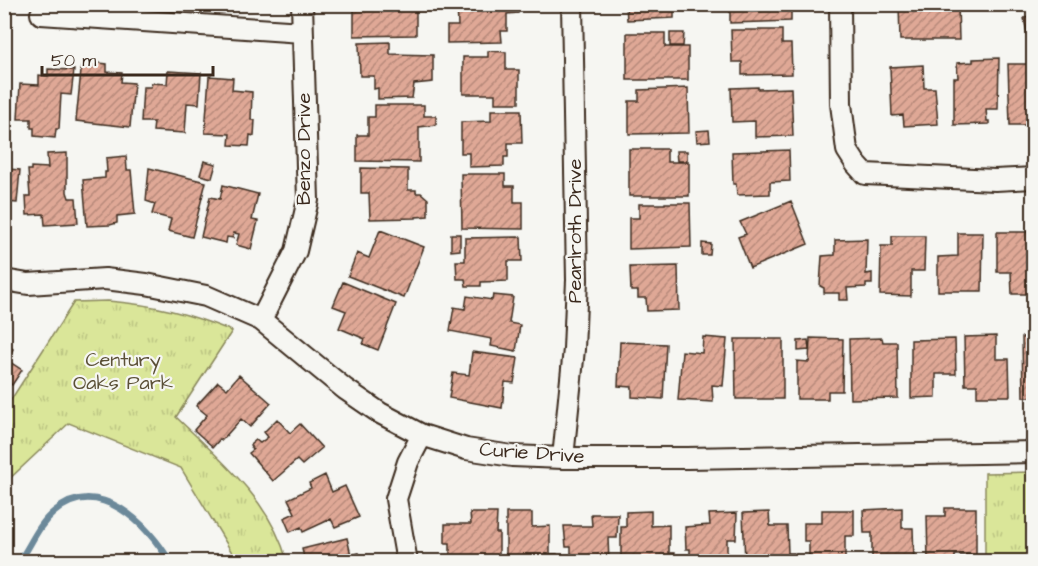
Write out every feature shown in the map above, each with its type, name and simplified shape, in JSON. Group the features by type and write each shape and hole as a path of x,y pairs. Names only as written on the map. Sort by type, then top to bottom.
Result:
{"street":[{"name":"Benzo Drive","path":"261,320 296,251 308,200 302,4"},
{"name":"Pearlroth Drive","path":"563,458 574,349 577,280 572,4"},
{"path":"840,4 841,104 847,150 855,164 865,174 995,180 1034,178"},
{"path":"40,14 302,32"},
{"name":"Curie Drive","path":"4,280 28,284 105,279 146,284 207,296 261,320 345,389 380,413 422,435 466,449 512,456 563,458 1034,452"},
{"path":"407,561 396,499 408,462 422,435"}],"green space":[{"name":"Century Oaks Park","path":"108,301 171,311 232,331 176,417 226,465 256,500 269,519 287,561 237,561 181,468 69,423 5,483 5,409 74,302"},
{"path":"1033,472 1033,561 985,561 985,473"}],"building":[{"path":"364,4 429,4 429,11 416,11 416,35 354,36 354,9 364,9"},
{"path":"457,4 518,4 518,13 507,14 507,31 501,31 502,42 447,43 447,26 458,26"},
{"path":"626,4 674,4 674,18 627,20"},
{"path":"730,4 791,4 791,21 730,23"},
{"path":"899,4 958,4 959,40 900,40"},
{"path":"1034,16 1034,37 1028,38 1024,18"},
{"path":"731,30 782,30 782,44 791,44 792,74 742,75 742,62 732,62"},
{"path":"627,33 665,33 665,47 688,47 688,80 627,80"},
{"path":"670,33 684,33 683,46 670,46"},
{"path":"390,42 390,54 433,55 433,82 414,84 412,98 378,99 378,88 374,89 374,76 360,76 359,43"},
{"path":"488,51 506,52 506,70 519,70 519,103 495,103 495,94 463,94 463,57 488,57"},
{"path":"999,58 998,109 986,109 989,124 954,125 954,78 958,78 957,63 973,62 973,59"},
{"path":"82,61 107,64 107,72 122,73 121,82 134,83 130,127 76,121"},
{"path":"1008,64 1034,64 1034,125 1010,125"},
{"path":"923,65 924,88 935,88 938,124 904,126 903,115 892,116 890,67"},
{"path":"48,69 74,70 71,95 61,94 59,129 56,129 55,138 34,136 31,119 18,119 20,84 39,85 39,75 48,76"},
{"path":"168,71 201,73 199,104 187,103 185,133 153,131 154,122 141,122 143,87 151,87 152,83 167,84"},
{"path":"209,76 233,78 232,90 252,92 251,120 255,120 254,136 250,135 249,146 229,145 230,134 205,133"},
{"path":"758,87 758,89 791,88 793,136 755,137 755,121 732,122 731,88"},
{"path":"688,88 689,133 629,134 629,101 639,101 639,90"},
{"path":"375,105 424,105 424,116 436,116 436,125 419,127 419,162 357,161 357,135 368,135 368,117 375,117"},
{"path":"491,110 521,110 522,143 508,143 508,157 504,157 504,166 469,167 469,153 461,153 461,122 491,121"},
{"path":"709,130 710,141 697,142 696,131"},
{"path":"629,149 667,149 667,162 689,162 689,196 629,196"},
{"path":"789,150 790,181 770,182 770,194 737,195 736,184 733,184 732,152"},
{"path":"676,151 687,151 687,161 677,161"},
{"path":"67,153 67,192 69,198 76,198 78,223 45,225 44,214 27,215 26,196 30,196 28,170 31,170 31,167 48,168 47,154"},
{"path":"126,156 127,170 131,170 135,214 117,216 117,223 110,225 87,226 83,180 105,178 106,158"},
{"path":"4,161 7,161 7,169 20,170 17,203 5,202 4,209"},
{"path":"204,161 216,164 212,178 200,175"},
{"path":"149,168 206,182 192,237 168,231 171,219 152,214 155,204 146,201"},
{"path":"361,168 408,169 408,190 416,190 416,193 421,193 428,199 428,216 370,219 369,193 361,193"},
{"path":"461,174 505,174 505,186 514,186 514,202 523,202 523,229 462,228"},
{"path":"223,185 258,194 252,220 258,221 251,249 236,245 239,234 234,233 233,238 227,237 226,243 201,237 210,197 220,199"},
{"path":"791,201 808,244 750,268 738,237 746,234 740,222"},
{"path":"690,203 691,247 629,249 629,218 639,218 639,204"},
{"path":"380,230 424,247 404,298 348,276 357,253 369,258"},
{"path":"997,232 1030,232 1030,236 1034,236 1034,294 1012,294 1011,272 997,272"},
{"path":"958,233 983,233 982,291 938,291 938,257 958,256"},
{"path":"451,234 460,234 460,250 451,251"},
{"path":"892,236 925,236 924,271 911,271 911,296 880,295 881,246 892,246"},
{"path":"521,237 522,261 508,261 508,281 481,282 481,286 466,286 465,279 457,279 456,261 465,261 465,238"},
{"path":"867,239 866,274 872,273 872,284 866,284 866,287 847,288 848,300 839,300 839,293 824,293 824,288 820,286 822,256 835,255 835,240"},
{"path":"702,243 711,244 710,255 702,255"},
{"path":"678,266 679,310 647,311 646,298 638,298 638,291 631,291 630,267"},
{"path":"343,282 396,304 378,350 363,344 365,339 339,328 346,311 333,306"},
{"path":"493,295 513,297 509,323 520,325 516,351 491,346 492,339 450,331 454,307 465,309 467,296 492,300"},
{"path":"996,336 996,359 1009,359 1010,396 977,396 977,385 965,385 964,337"},
{"path":"1034,336 1034,397 1023,397 1022,337"},
{"path":"703,337 727,339 723,386 712,385 713,402 678,400 682,351 702,353"},
{"path":"810,338 843,339 842,391 828,391 828,399 797,399 797,361 809,362"},
{"path":"882,338 883,342 897,342 898,398 850,399 849,339"},
{"path":"735,339 783,339 783,399 736,399"},
{"path":"955,339 956,374 936,374 936,397 911,398 911,340"},
{"path":"808,340 809,350 798,351 798,341"},
{"path":"620,342 666,344 663,399 632,397 632,387 618,386"},
{"path":"4,344 13,349 7,360 22,370 12,385 7,382 4,387"},
{"path":"472,352 518,358 514,383 505,382 502,408 449,398 453,373 469,375"},
{"path":"239,375 271,403 250,427 241,419 213,447 194,430 207,415 196,406 218,382 227,389"},
{"path":"277,419 290,433 300,424 322,448 302,465 297,460 273,481 249,453 253,450 250,445 256,440 260,443 268,437 264,432"},
{"path":"325,475 332,492 345,486 359,517 335,527 331,519 303,532 301,527 290,532 284,518 295,513 288,499 311,488 309,483"},
{"path":"902,508 902,528 913,528 914,561 872,562 872,533 864,533 863,510"},
{"path":"945,508 976,508 976,555 955,555 955,562 928,562 927,516 945,516"},
{"path":"822,510 854,510 854,536 845,536 845,562 809,562 809,541 804,541 804,523 822,523"},
{"path":"651,511 651,526 669,525 669,553 675,553 675,562 621,562 621,527 626,527 626,512"},
{"path":"769,512 770,526 787,526 788,553 794,553 794,562 745,562 743,513"},
{"path":"470,513 497,513 496,533 499,533 499,562 450,562 450,543 445,543 445,524 471,524"},
{"path":"506,513 532,513 532,527 550,526 550,554 557,554 557,562 506,562"},
{"path":"737,513 736,539 727,539 727,556 733,556 733,562 690,562 690,549 686,549 685,527 710,525 709,514"},
{"path":"591,514 618,514 617,538 608,538 609,562 571,562 571,547 566,547 564,526 592,526"},
{"path":"347,538 351,555 359,553 361,562 305,562 302,549"}],"waterway":[{"path":"19,562 48,517 71,502 88,498 104,501 120,508 135,519 161,547 170,562"}]}
